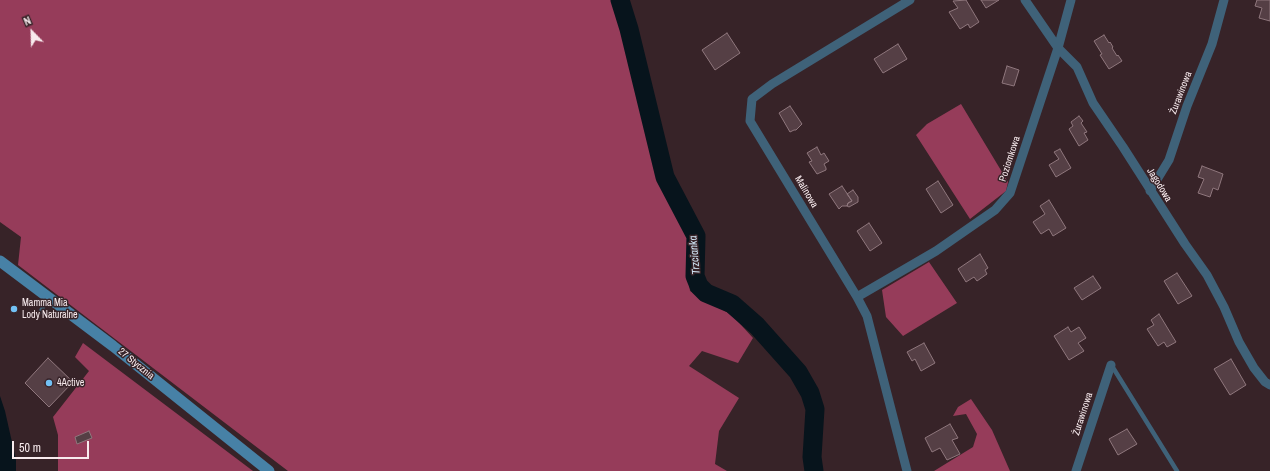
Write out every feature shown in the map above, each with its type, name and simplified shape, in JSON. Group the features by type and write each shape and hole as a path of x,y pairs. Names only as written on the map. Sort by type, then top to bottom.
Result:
{"main road":[{"name":"27 Stycznia","path":"0,261 113,346 269,471"}],"street":[{"name":"Malinowa","path":"907,471 867,316 857,297 750,121 752,99 772,84 910,0"},
{"name":"Jagodowa","path":"1025,0 1058,48 1076,67 1093,103 1207,276 1224,307 1239,342 1254,368 1265,382 1270,385"},
{"name":"Poziomkowa","path":"857,297 936,251 995,210 1010,193 1058,48 1071,0"},
{"name":"Żurawinowa","path":"1150,191 1169,160 1187,106 1212,44 1224,0"},
{"name":"Żurawinowa","path":"1076,471 1111,365"}],"lane":[{"path":"41,312 47,296"},
{"path":"1111,365 1177,471"}],"shaded area":[{"path":"0,0 611,0 630,58 660,185 691,238 688,275 690,291 732,315 753,338 738,363 702,351 689,366 739,398 719,431 715,464 727,471 288,471 18,265 21,237 0,222"},
{"path":"961,104 1008,182 1006,191 970,219 916,135 927,124"},
{"path":"929,262 957,303 903,336 886,317 882,290"},
{"path":"83,343 253,471 58,471 58,435 53,417 89,371 75,357"},
{"path":"0,396 5,411 16,460 16,471 0,471"},
{"path":"971,399 992,430 1010,471 934,471 973,447 977,434 966,414 953,416 958,407"}],"building":[{"path":"966,0 979,22 970,28 968,24 960,29 949,12 958,8 953,1"},
{"path":"981,0 999,0 986,8"},
{"path":"1257,0 1270,0 1270,21 1259,18 1262,8 1255,6"},
{"path":"727,33 740,53 715,70 702,50"},
{"path":"1104,35 1109,43 1110,42 1117,56 1118,55 1122,61 1109,69 1100,55 1102,54 1094,41"},
{"path":"898,44 907,59 883,73 874,59"},
{"path":"1007,66 1019,70 1014,86 1002,83"},
{"path":"790,106 802,124 796,130 790,132 779,113"},
{"path":"1079,116 1083,121 1081,123 1087,132 1084,133 1088,140 1079,146 1069,129 1073,126 1071,122"},
{"path":"817,147 821,155 824,153 829,161 824,164 826,170 817,174 809,162 812,161 807,153"},
{"path":"1060,149 1071,168 1056,177 1049,165 1059,159 1054,152"},
{"path":"1202,166 1223,174 1218,190 1213,188 1210,197 1198,193 1204,179 1198,177"},
{"path":"938,181 953,205 941,213 926,189"},
{"path":"842,186 852,201 848,203 847,206 842,206 839,209 829,194"},
{"path":"853,190 858,197 858,202 849,207 847,206 848,203 852,201 847,194"},
{"path":"1049,200 1066,228 1053,236 1049,229 1041,234 1033,222 1045,214 1040,206"},
{"path":"869,223 882,243 870,251 857,231"},
{"path":"980,254 988,268 985,270 987,274 977,281 974,277 966,282 958,269"},
{"path":"1177,273 1192,296 1178,304 1164,281"},
{"path":"1093,276 1101,288 1082,300 1074,288"},
{"path":"1159,314 1176,342 1167,347 1164,342 1158,346 1147,329 1154,325 1151,320"},
{"path":"1068,327 1071,332 1079,327 1086,338 1078,343 1084,351 1069,360 1054,336"},
{"path":"924,343 935,363 921,371 915,359 912,361 907,352"},
{"name":"4Active","path":"48,358 73,382 49,407 25,383"},
{"path":"1231,359 1246,385 1230,395 1214,369"},
{"path":"950,424 958,438 952,440 960,454 947,460 940,448 932,452 925,438"},
{"path":"1127,429 1137,444 1118,455 1109,439"},
{"path":"89,431 92,438 77,444 75,437"}],"waterway":[{"name":"Trzcianka","path":"620,0 629,29 665,177 696,236 695,276 699,286 706,293 732,304 757,326 798,372 810,393 815,409 812,457 814,471"}],"place":[{"name":"Mamma Mia Lody Naturalne","path":"14,309"},
{"name":"4Active","path":"49,383"}]}
